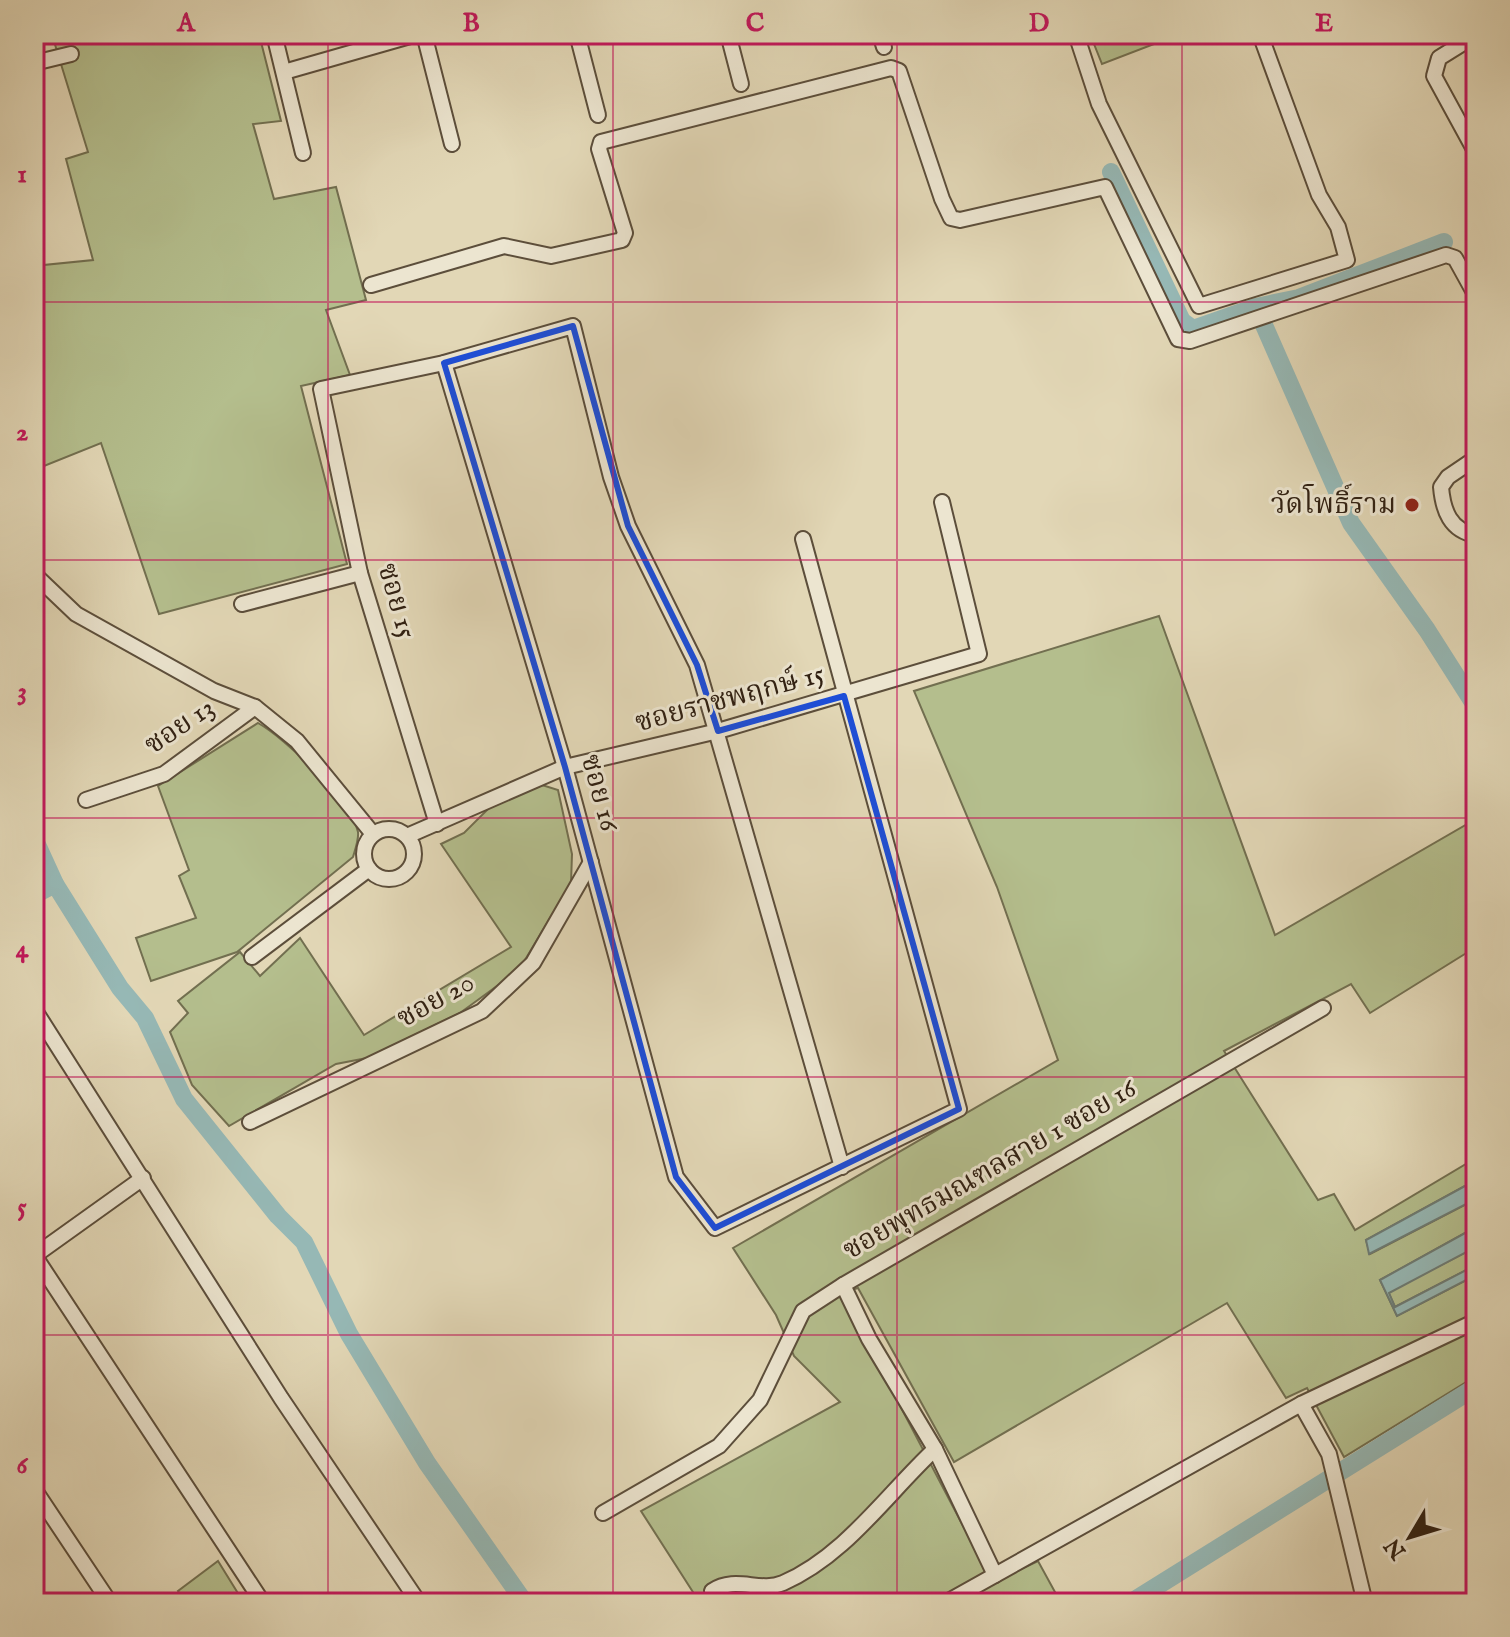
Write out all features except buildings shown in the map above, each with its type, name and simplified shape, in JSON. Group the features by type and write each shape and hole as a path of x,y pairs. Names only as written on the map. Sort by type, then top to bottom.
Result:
{"street":[{"path":"274,34 303,153"},
{"path":"284,72 417,34"},
{"path":"424,34 452,144"},
{"path":"577,34 598,115"},
{"path":"728,34 741,84"},
{"path":"1076,34 1099,104 1199,306 1347,260 1338,227 1319,195 1260,34"},
{"path":"1476,35 1439,58 1434,76 1476,153"},
{"path":"34,63 71,54"},
{"path":"371,285 504,246 551,256 622,240 625,233 599,149 601,142 891,68 899,71 951,218 960,220 1105,187 1178,339 1190,341 1446,255 1455,258 1476,296"},
{"path":"444,363 573,326 611,477 628,526 697,665 842,1167 959,1109 803,539"},
{"name":"ซอย 15","path":"437,824 360,573 321,389 444,363"},
{"name":"ซอย 16","path":"444,363 565,767 676,1177 715,1228 842,1167"},
{"path":"1476,458 1448,477 1441,487 1448,520 1462,531 1476,535"},
{"name":"ซอยราชพฤกษ์ 15","path":"373,834 394,829 407,836 565,767 718,731 979,654 942,502"},
{"path":"242,604 360,573"},
{"path":"34,574 76,614 214,691 255,707 297,741 373,834 365,847 369,869"},
{"name":"ซอย 13","path":"86,800 164,774 255,707"},
{"path":"369,869 391,879 406,873 414,851 407,836"},
{"name":"ซอย 20","path":"250,1122 482,1011 533,963 591,862"},
{"path":"252,957 369,869"},
{"name":"ซอยพุทธมณฑลสาย 1 ซอย 16","path":"995,1575 935,1449 869,1339 843,1285 1323,1008"},
{"path":"34,1009 281,1398 419,1603"},
{"path":"143,1178 34,1255 263,1603"},
{"path":"603,1513 719,1446 760,1400 803,1311 843,1285"},
{"path":"945,1603 1301,1404 1476,1321"},
{"path":"1301,1404 1329,1454 1365,1603"},
{"path":"712,1591 732,1582 774,1586 842,1547 887,1494 935,1449"},
{"path":"34,1489 110,1603"}],"highlighted area":[{"path":"573,326 628,526 697,665 718,731 844,696 959,1109 715,1228 676,1177 565,767 444,363"}],"green space":[{"path":"61,34 259,34 281,121 253,124 274,199 336,187 366,300 326,310 350,375 301,386 347,564 159,614 101,443 34,470 34,266 93,260 66,159 88,152 53,38"},
{"path":"1090,34 1180,34 1102,64"},
{"path":"1159,616 1275,935 1476,819 1476,947 1370,1013 1351,984 1224,1051 1318,1200 1334,1194 1355,1230 1476,1158 1476,1180 1366,1240 1370,1254 1476,1199 1476,1227 1380,1280 1397,1316 1476,1275 1476,1376 1344,1457 1307,1388 1286,1398 1227,1303 954,1462 858,1288 841,1293 993,1583 1038,1561 1061,1603 700,1603 641,1511 840,1402 794,1356 776,1315 733,1248 1058,1060 997,887 914,691"},
{"path":"258,723 300,756 343,804 358,832 353,857 237,952 151,981 136,938 196,918 179,876 189,870 158,786"},
{"path":"542,785 558,790 572,854 571,883 519,970 460,1013 367,1058 336,1064 229,1126 192,1085 170,1032 188,1013 178,1001 240,952 260,976 300,938 364,1035 511,947 441,844 464,833 489,808"},
{"path":"1476,1247 1476,1265 1395,1307 1388,1292"},
{"path":"218,1561 244,1603 186,1603 178,1591"}],"water":[{"path":"1476,1180 1476,1199 1369,1254 1366,1240"},
{"path":"1476,1227 1476,1247 1389,1293 1395,1307 1476,1265 1476,1275 1397,1316 1380,1280"}],"waterway":[{"path":"1111,172 1182,321 1193,329 1256,307 1351,523 1427,630 1476,707"},
{"path":"1256,307 1299,298 1444,242"},
{"path":"34,838 55,884 120,988 145,1018 184,1099 278,1216 304,1242 349,1334 427,1463 525,1603"},
{"path":"34,895 55,884"},
{"path":"1130,1603 1476,1387"}],"place":[{"name":"วัดโพธิ์ราม","path":"1412,505"}]}
